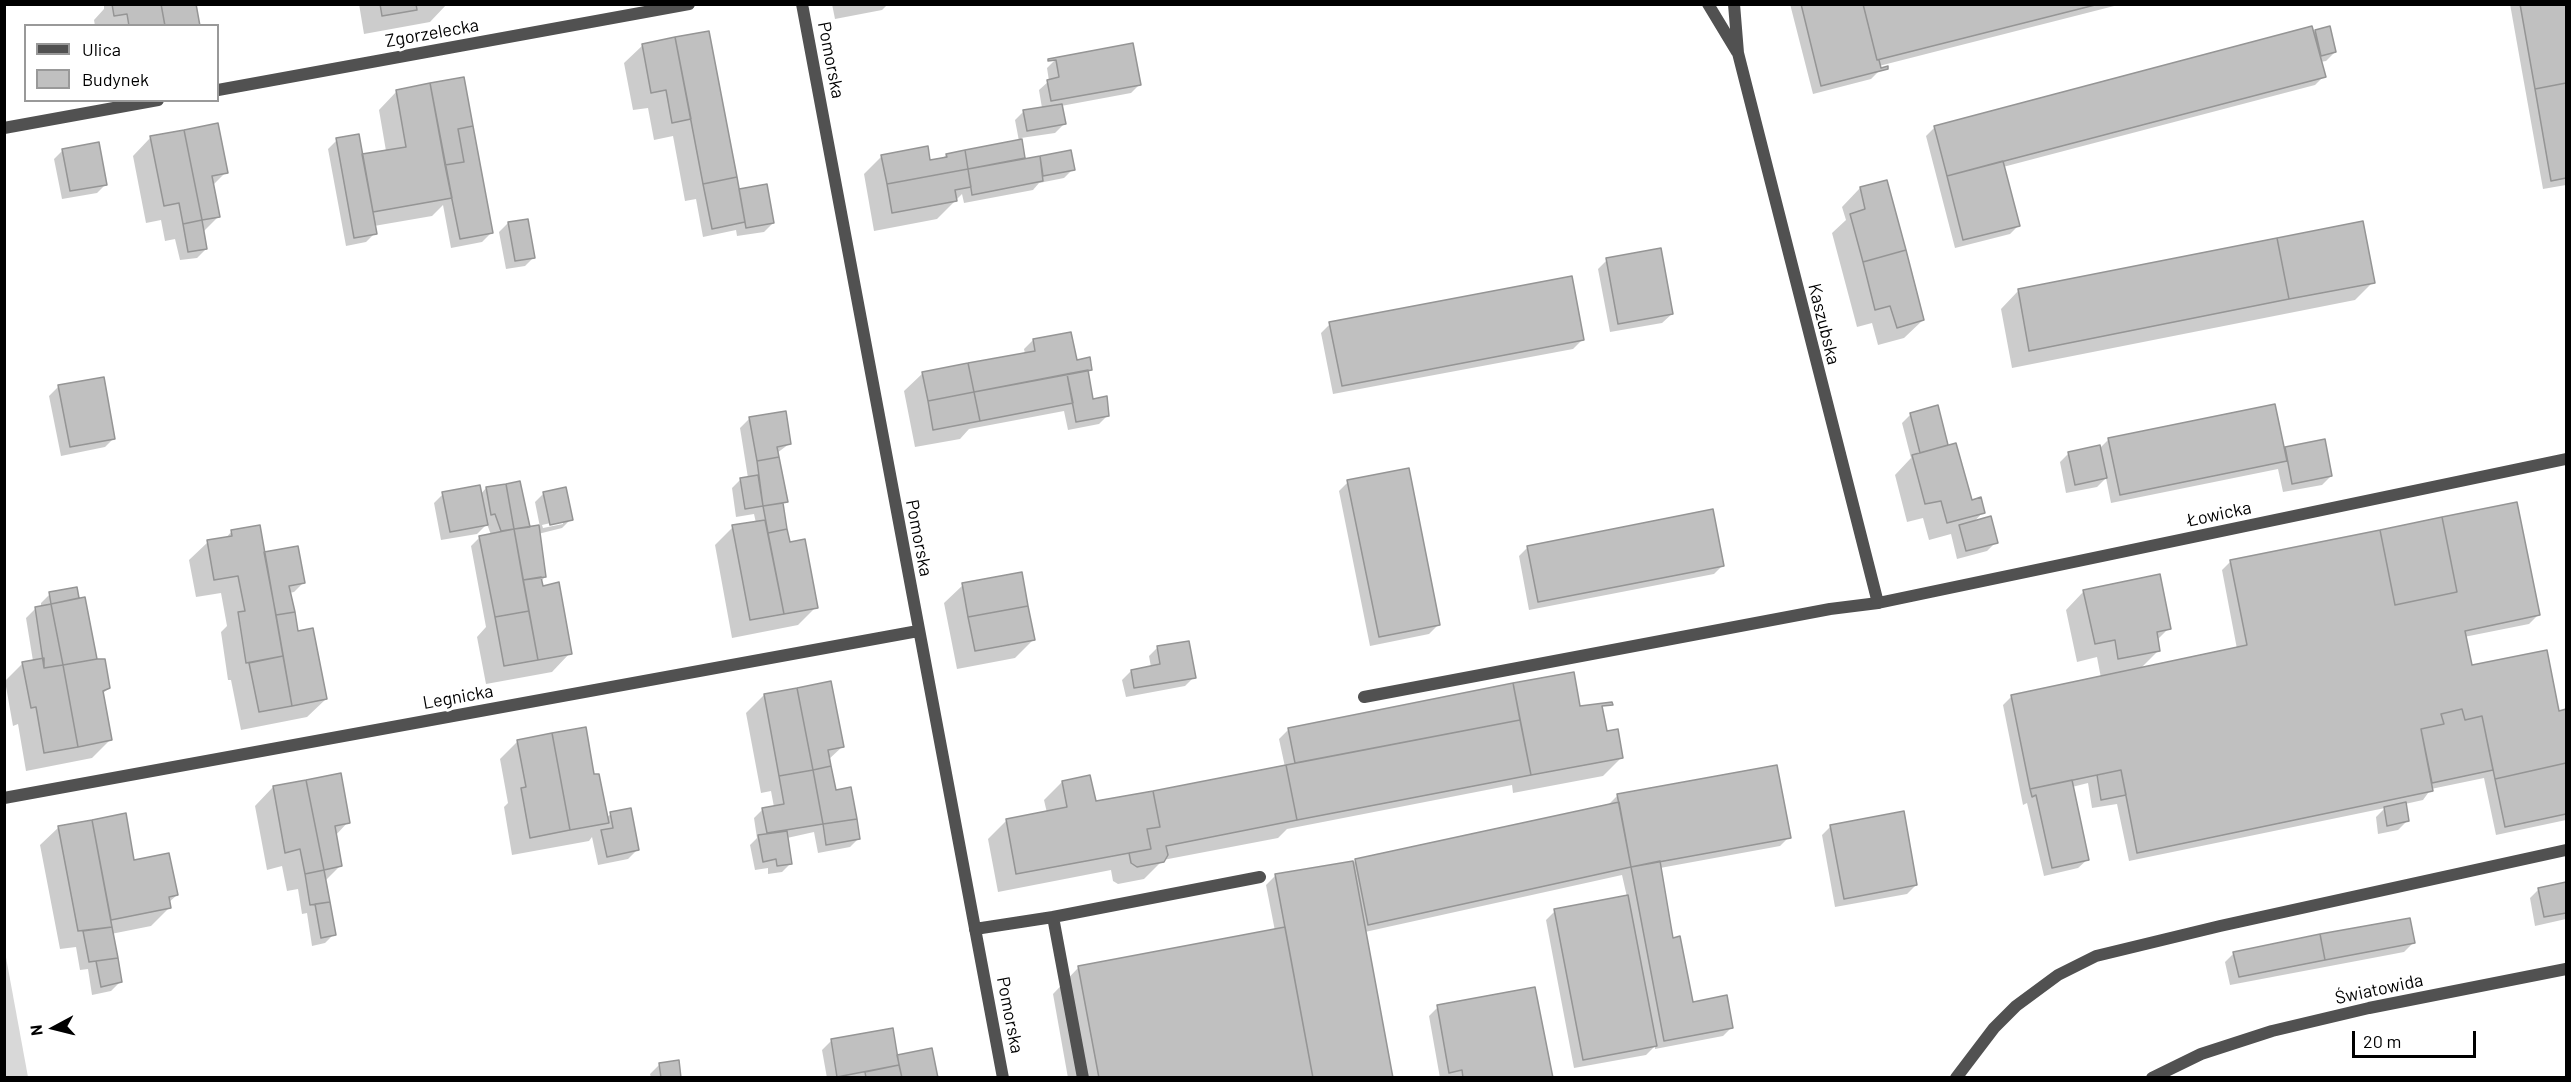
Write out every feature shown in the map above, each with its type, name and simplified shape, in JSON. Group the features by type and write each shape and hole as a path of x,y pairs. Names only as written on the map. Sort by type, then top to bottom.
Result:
{"street":[{"name":"Zgorzelecka","path":"219,90 689,4"},
{"name":"Pomorska","path":"802,4 1003,1077"},
{"name":"Kaszubska","path":"1708,4 1738,53"},
{"name":"Kaszubska","path":"1734,4 1738,53 1878,603"},
{"path":"4,128 147,102"},
{"name":"Łowicka","path":"1364,696 1830,609 1878,603 2566,459"},
{"name":"Legnicka","path":"4,798 918,631"},
{"path":"1956,1077 1994,1028 2016,1006 2058,975 2096,956 2220,926 2566,850"},
{"path":"975,929 1053,917 1260,877"},
{"path":"1053,917 1083,1077"},
{"name":"Światowida","path":"2152,1077 2201,1054 2293,1026 2566,969"}],"shaded area":[{"path":"5,952 28,1077 5,1077"}],"building":[{"path":"112,4 161,4 165,24 129,24 127,14 114,16"},
{"path":"161,4 196,4 200,24 165,24"},
{"path":"380,4 416,4 417,10 382,16"},
{"path":"1801,4 1863,4 1877,60 1881,68 1888,66 1888,69 1821,86"},
{"path":"1863,4 2099,4 1877,60"},
{"path":"2520,4 2566,4 2566,83 2535,89"},
{"path":"2312,26 2326,77 1947,176 1934,126"},
{"path":"2330,26 2336,52 2321,56 2315,30"},
{"path":"709,31 737,177 703,184 675,37"},
{"path":"675,37 691,119 672,123 666,90 651,93 642,44"},
{"path":"1133,43 1141,85 1051,101 1047,80 1059,77 1056,60 1048,61 1048,59"},
{"path":"464,77 473,126 458,129 464,162 445,165 430,83"},
{"path":"430,83 452,198 373,212 362,154 406,147 396,90"},
{"path":"2566,83 2566,178 2551,181 2535,89"},
{"path":"1062,104 1066,124 1027,131 1023,110"},
{"path":"218,123 228,173 212,176 220,217 202,220 184,130"},
{"path":"473,126 493,233 460,239 445,165 464,162 458,129"},
{"path":"184,130 202,220 183,224 179,203 164,206 150,136"},
{"path":"359,134 377,234 354,238 336,138"},
{"path":"1022,139 1025,158 968,169 965,150"},
{"path":"99,142 107,185 70,191 62,149"},
{"path":"928,146 930,160 965,150 968,169 887,184 881,155"},
{"path":"1071,150 1075,170 1043,176 1040,156"},
{"path":"1040,156 1043,181 972,195 968,169"},
{"path":"2003,161 2020,226 1963,240 1947,176"},
{"path":"968,169 971,187 955,190 957,201 892,213 887,184"},
{"path":"737,177 745,222 712,229 703,184"},
{"path":"1887,180 1906,250 1863,262 1850,214 1865,209 1860,187"},
{"path":"767,184 774,223 746,228 739,189"},
{"path":"528,219 535,258 515,261 508,222"},
{"path":"202,220 207,249 188,252 183,224"},
{"path":"2363,221 2375,283 2289,299 2277,238"},
{"path":"2277,238 2289,299 2029,351 2018,289"},
{"path":"1661,248 1673,314 1618,324 1606,258"},
{"path":"1906,250 1924,320 1897,328 1890,306 1875,310 1863,262"},
{"path":"1572,276 1584,340 1342,386 1329,322"},
{"path":"1071,332 1077,360 1090,357 1092,370 974,392 968,363 1035,351 1033,339"},
{"path":"968,363 974,392 928,401 922,372"},
{"path":"1088,370 1093,399 1107,396 1109,416 1076,422 1067,374"},
{"path":"1067,374 1073,403 980,421 974,392"},
{"path":"104,377 115,439 70,447 58,385"},
{"path":"974,392 980,421 933,430 928,401"},
{"path":"2275,404 2287,461 2120,495 2108,438"},
{"path":"1938,405 1948,445 1920,453 1910,413"},
{"path":"786,411 791,444 777,447 779,457 757,461 749,417"},
{"path":"2325,439 2332,476 2292,484 2285,447"},
{"path":"1956,443 1972,500 1981,497 1985,513 1947,523 1941,501 1925,504 1912,455"},
{"path":"2100,445 2107,478 2075,485 2068,452"},
{"path":"779,457 788,502 763,506 757,461"},
{"path":"1409,468 1440,625 1379,637 1347,480"},
{"path":"758,475 763,506 745,509 740,478"},
{"path":"520,481 530,527 514,529 506,484"},
{"path":"506,484 514,529 501,531 495,514 491,515 486,487"},
{"path":"480,485 488,525 450,532 442,492"},
{"path":"566,487 573,520 550,525 543,492"},
{"path":"2517,502 2540,615 2465,631 2472,665 2547,650 2559,711 2566,709 2566,763 2495,779 2482,716 2465,720 2462,709 2441,714 2444,724 2421,729 2433,791 2137,853 2121,770 2030,789 2011,695 2247,645 2230,560 2380,530 2395,605 2457,592 2442,517"},
{"path":"783,503 787,529 768,533 763,506"},
{"path":"1713,509 1724,566 1538,602 1527,546"},
{"path":"1991,516 1998,543 1966,551 1959,525"},
{"path":"2442,517 2457,592 2395,605 2380,530"},
{"path":"765,520 784,614 750,620 732,525"},
{"path":"260,525 283,656 246,663 238,612 245,611 238,576 214,580 207,540 232,536 231,530"},
{"path":"539,525 546,577 523,580 514,529"},
{"path":"514,529 529,611 495,617 479,536"},
{"path":"787,529 790,542 805,539 818,608 784,614 768,533"},
{"path":"298,546 305,583 289,586 295,612 276,615 264,552"},
{"path":"1022,572 1028,606 968,617 962,583"},
{"path":"2160,574 2171,629 2157,632 2160,651 2118,659 2115,640 2095,644 2083,590"},
{"path":"541,577 543,586 559,582 572,654 538,660 523,580"},
{"path":"77,587 79,598 51,604 49,592"},
{"path":"85,597 97,659 63,665 51,604"},
{"path":"51,604 63,665 44,668 35,607"},
{"path":"1028,606 1035,640 975,651 968,617"},
{"path":"529,611 538,660 504,666 495,617"},
{"path":"295,612 298,631 313,628 327,699 292,706 276,615"},
{"path":"1189,641 1196,678 1134,688 1131,670 1160,664 1157,646"},
{"path":"283,656 292,706 259,712 249,663"},
{"path":"44,658 44,668 63,665 78,747 44,753 36,707 31,708 22,662"},
{"path":"105,659 110,688 103,691 112,740 78,747 63,665"},
{"path":"1574,672 1580,706 1612,702 1613,705 1602,706 1607,731 1618,729 1623,758 1531,775 1513,683"},
{"path":"831,681 844,747 828,750 831,766 813,770 797,688"},
{"path":"1513,683 1520,720 1295,763 1288,728"},
{"path":"797,688 813,770 779,776 764,694"},
{"path":"2462,709 2465,720 2482,716 2493,770 2432,783 2421,729 2444,724 2441,714"},
{"path":"1520,720 1531,775 1297,820 1286,765"},
{"path":"586,727 594,774 599,774 609,823 570,830 552,733"},
{"path":"552,733 570,830 530,838 521,788 526,787 517,740"},
{"path":"2566,763 2566,814 2505,827 2495,779"},
{"path":"1286,765 1297,820 1166,846 1168,855 1164,862 1137,867 1131,863 1129,853 1151,849 1147,829 1160,827 1153,791"},
{"path":"1777,765 1791,838 1631,867 1617,794"},
{"path":"831,766 836,790 851,787 857,819 823,824 813,770"},
{"path":"813,770 823,824 767,833 762,808 784,804 779,776"},
{"path":"2121,770 2126,795 2101,800 2097,775"},
{"path":"341,773 350,823 335,826 342,866 324,870 306,780"},
{"path":"1090,775 1096,801 1153,791 1160,827 1147,829 1151,849 1016,874 1006,819 1067,807 1062,781"},
{"path":"306,780 324,870 305,874 300,849 285,853 273,786"},
{"path":"2072,780 2089,860 2052,868 2036,795 2032,797 2030,789"},
{"path":"1619,802 1631,867 1368,925 1355,859"},
{"path":"2406,802 2409,821 2387,826 2384,807"},
{"path":"631,808 639,850 607,857 601,830 613,828 610,812"},
{"path":"1904,811 1917,885 1844,899 1830,825"},
{"path":"126,813 134,860 169,853 178,895 169,897 171,908 111,920 92,820"},
{"path":"857,819 860,839 826,845 823,824"},
{"path":"92,820 112,927 78,931 58,826"},
{"path":"787,831 792,864 777,866 776,859 763,862 758,835"},
{"path":"1353,861 1393,1078 1313,1078 1275,874"},
{"path":"1660,861 1673,938 1680,936 1693,1002 1727,995 1733,1028 1664,1041 1631,867"},
{"path":"324,870 330,902 310,905 305,874"},
{"path":"2566,882 2566,913 2544,917 2538,888"},
{"path":"1628,895 1657,1046 1583,1060 1554,909"},
{"path":"330,902 336,935 321,938 315,904"},
{"path":"2410,918 2415,943 2325,960 2320,934"},
{"path":"112,927 118,958 89,962 83,931"},
{"path":"1285,927 1313,1078 1099,1078 1078,966"},
{"path":"2320,934 2325,960 2239,977 2233,952"},
{"path":"118,958 122,982 101,987 96,961"},
{"path":"1535,987 1553,1078 1463,1078 1462,1070 1449,1073 1437,1005"},
{"path":"893,1028 899,1065 837,1077 831,1039"},
{"path":"932,1048 938,1078 902,1078 897,1055"},
{"path":"679,1060 681,1078 661,1078 659,1063"},
{"path":"899,1065 902,1078 866,1078 865,1072"}]}
